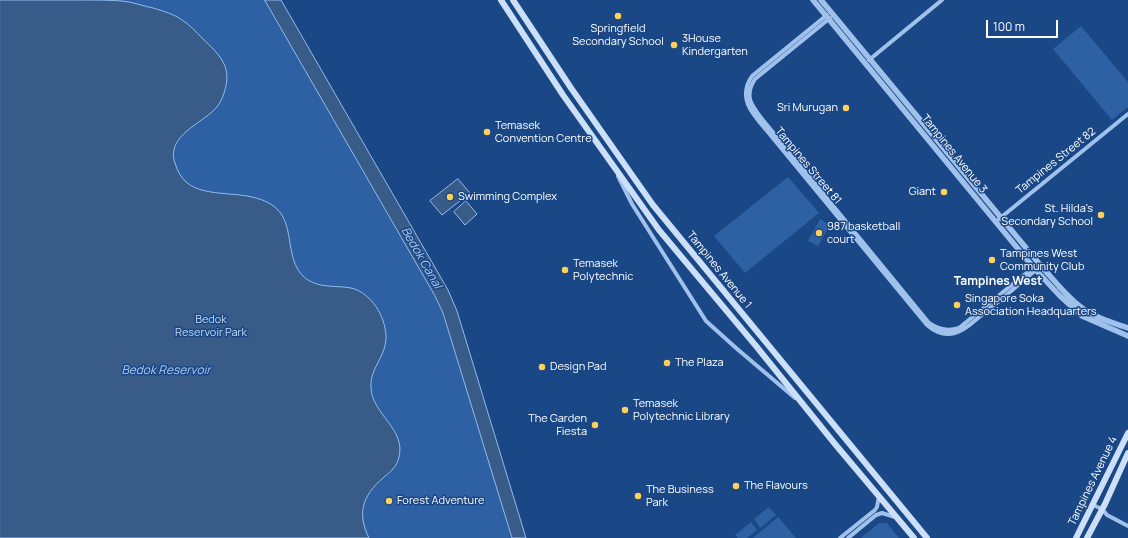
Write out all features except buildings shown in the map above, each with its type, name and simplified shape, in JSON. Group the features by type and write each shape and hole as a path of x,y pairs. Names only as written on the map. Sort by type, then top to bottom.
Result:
{"main road":[{"name":"Tampines Avenue 1","path":"500,0 548,73 645,212 914,538"},
{"name":"Tampines Avenue 1","path":"513,0 652,205 927,538"},
{"path":"548,73 552,73 557,67"},
{"path":"645,212 647,207 652,205"},
{"path":"820,424 822,421 821,410"},
{"name":"Tampines Avenue 4","path":"1076,538 1128,433"},
{"name":"Tampines Avenue 4","path":"1087,538 1101,512 1128,453"},
{"path":"872,488 880,480"}],"street":[{"name":"Tampines Avenue 3","path":"813,0 829,15 1001,217 1037,267 1086,311 1095,316 1128,328"},
{"name":"Tampines Avenue 3","path":"821,0 829,15"},
{"path":"868,61 942,0"},
{"name":"Tampines Street 81","path":"829,15 752,76 746,86 746,99 752,112 772,137 927,325 932,330 943,334 961,331 988,311 1037,267"},
{"name":"Tampines Avenue 3","path":"868,61 996,222 1037,267 1068,305 1082,316 1128,336"},
{"name":"Tampines Street 82","path":"996,222 1128,114"},
{"name":"Tampines Avenue 1","path":"614,169 632,204 706,321 805,406"},
{"path":"840,538 875,510 879,496"},
{"path":"1092,508 1128,526"},
{"path":"848,538 876,515 882,513 897,518"}],"green space":[{"name":"Bedok Reservoir","path":"0,0 265,0 435,296 443,313 512,538 0,538"},
{"path":"1081,26 1128,82 1128,107 1112,120 1053,49"},
{"path":"788,177 819,213 745,273 714,236"},
{"name":"987 basketball court","path":"820,219 830,225 818,246 808,241"},
{"path":"769,507 776,515 760,528 754,519"},
{"path":"778,517 796,538 753,538"},
{"path":"751,522 757,530 747,538 738,538 735,535"},
{"path":"879,523 887,523 899,538 861,538"}],"water":[{"name":"Bedok Reservoir","path":"0,0 107,0 134,3 172,14 179,18 188,24 219,56 226,69 227,76 223,96 220,103 214,110 190,128 178,141 174,148 173,157 180,174 186,182 205,191 251,197 272,205 280,212 285,220 294,260 304,277 309,281 321,285 345,287 358,290 369,298 378,309 385,328 385,345 383,353 373,373 371,388 377,406 398,438 400,447 397,464 376,485 366,499 363,521 369,538 0,538"},
{"name":"Bedok Canal","path":"265,0 281,0 448,290 457,311 526,538 512,538 443,313 435,296"},
{"name":"Swimming Complex","path":"458,179 470,193 442,215 430,201"},
{"path":"466,201 477,214 465,225 454,212"}],"place":[{"name":"Springfield Secondary School","path":"618,16"},
{"name":"3House Kindergarten","path":"674,45"},
{"name":"Sri Murugan","path":"846,108"},
{"name":"Temasek Convention Centre","path":"487,132"},
{"name":"Giant","path":"944,192"},
{"name":"Swimming Complex","path":"450,197"},
{"name":"St. Hilda's Secondary School","path":"1101,215"},
{"name":"987 basketball court","path":"819,233"},
{"name":"Tampines West Community Club","path":"992,260"},
{"name":"Temasek Polytechnic","path":"565,270"},
{"name":"Singapore Soka Association Headquarters","path":"957,305"},
{"name":"The Plaza","path":"667,363"},
{"name":"Design Pad","path":"542,367"},
{"name":"Temasek Polytechnic Library","path":"625,410"},
{"name":"The Garden Fiesta","path":"595,425"},
{"name":"The Flavours","path":"736,486"},
{"name":"The Business Park","path":"638,496"},
{"name":"Forest Adventure","path":"389,501"}],"district":[{"name":"Tampines West","path":"998,282"}],"park label":[{"name":"Bedok Reservoir Park","path":"211,326"}]}
